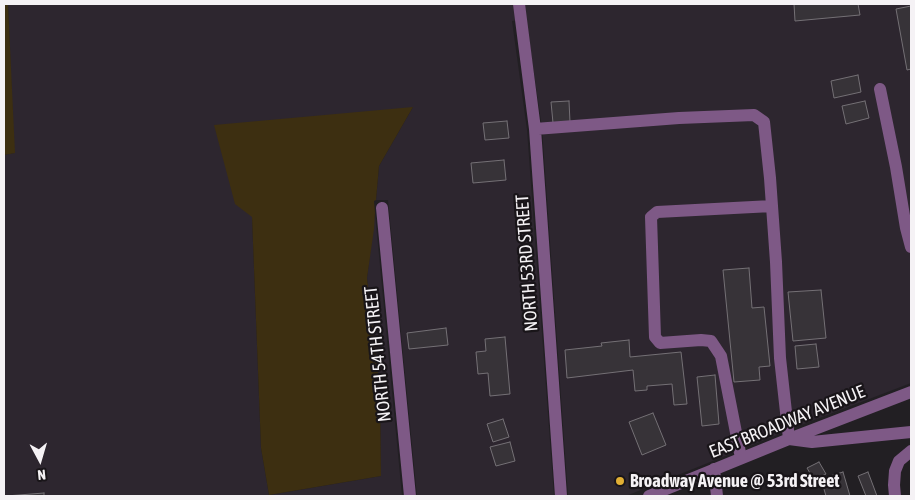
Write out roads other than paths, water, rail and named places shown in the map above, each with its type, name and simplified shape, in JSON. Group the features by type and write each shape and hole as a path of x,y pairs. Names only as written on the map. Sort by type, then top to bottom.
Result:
{"street":[{"name":"NORTH 53RD STREET","path":"518,4 535,130 561,496"},
{"path":"880,89 911,247"},
{"path":"535,130 679,118 754,115 764,122 772,206 780,358 789,439 812,442 911,432"},
{"path":"741,458 720,356 711,341 660,343 655,337 651,217 657,212 772,206"},
{"name":"NORTH 54TH STREET","path":"382,208 410,496"},
{"name":"EAST BROADWAY AVENUE","path":"649,496 911,392"},
{"path":"895,496 895,471 899,461 911,451"},
{"path":"714,469 717,496"}],"place":[{"name":"Broadway Avenue @ 53rd Street","path":"620,481"}]}
